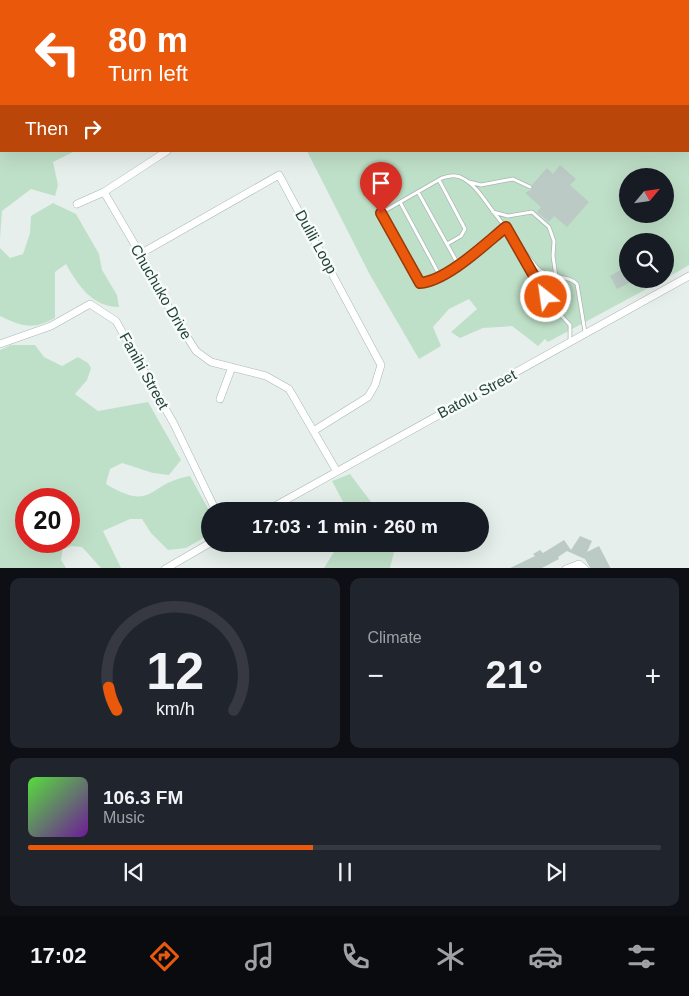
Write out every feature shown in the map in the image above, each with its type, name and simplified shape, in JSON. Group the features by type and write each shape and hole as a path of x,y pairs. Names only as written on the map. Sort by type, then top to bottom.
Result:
{"street":[{"path":"77,204 104,192 165,152"},
{"name":"Dulili Loop","path":"140,254 279,175 381,365 375,385 368,397 315,430"},
{"name":"Chuchuko Drive","path":"104,192 156,281 169,308 196,351 210,362 266,376 289,389 315,430 336,470"},
{"name":"Batolu Street","path":"281,502 336,470 569,345 689,276"},
{"name":"Fanihi Street","path":"0,344 51,326 90,304 116,321 174,424 212,502"},
{"path":"220,399 232,367"},
{"path":"164,568 201,548"},
{"path":"566,568 579,564 585,568"}],"lane":[{"path":"504,226 458,264 428,282 420,283 381,213 439,180 453,175 468,182 481,185 513,179 530,187"},
{"path":"439,180 465,230 460,236 447,244"},
{"path":"468,182 539,270 556,277 570,279 579,288 580,310 586,328 583,337"},
{"path":"418,192 458,264"},
{"path":"400,202 440,276"},
{"path":"494,212 508,216 532,212 549,227 554,241 553,256 556,277 546,297"},
{"path":"504,226 546,297 570,325 569,345"}],"green space":[{"path":"0,152 73,152 53,162 58,185 55,196 31,189 2,211 0,238"},
{"path":"308,152 689,152 689,265 674,274 674,233 619,233 619,288 648,288 548,342 545,339 538,346 512,326 483,328 460,338 451,332 477,309 469,299 449,309 433,327 441,346 419,359 370,275"},
{"path":"53,203 76,214 99,254 102,270 117,295 119,307 109,306 94,299 81,287 66,264 55,272 55,318 34,326 22,325 0,316 0,248 10,258 23,254 30,233 31,216"},
{"path":"11,345 35,345 44,357 62,366 78,357 88,363 91,368 87,380 75,394 98,411 148,402 181,460 169,475 153,473 122,463 110,469 106,484 133,496 142,496 165,484 190,476 204,502 201,502 201,539 186,548 168,550 151,533 142,519 130,519 103,531 121,568 101,568 80,547 80,488 15,488 15,553 62,553 61,560 66,568 0,568 0,350"},
{"path":"350,474 371,502 343,502 332,481"},
{"path":"334,552 394,552 390,568 324,568"}],"building":[{"path":"560,165 576,179 570,185 589,202 567,227 554,216 549,222 537,212 541,207 525,193 532,189 532,185 547,168 553,174"},
{"path":"619,271 619,288 617,289 610,276"},
{"path":"580,536 592,541 587,552 599,546 610,568 590,568 585,559 567,551 558,557 559,559 542,568 510,568 535,556 533,554 540,550 543,553 564,540 571,550"}],"route":[{"path":"381,213 420,283 428,282 451,270 506,227 546,297"}]}
